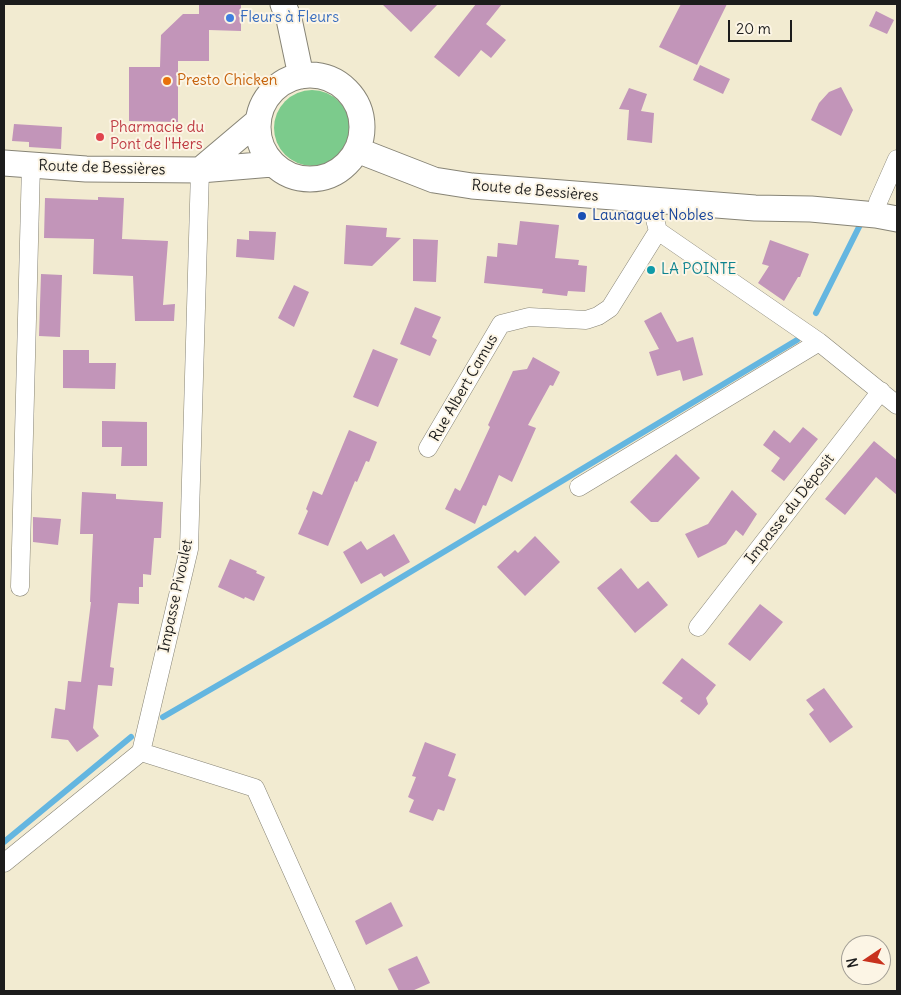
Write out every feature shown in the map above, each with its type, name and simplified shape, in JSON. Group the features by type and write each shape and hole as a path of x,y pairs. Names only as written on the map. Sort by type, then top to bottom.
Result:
{"main road":[{"path":"283,4 289,19 301,76"},
{"path":"301,76 317,76 332,80 346,90 355,103 361,118 361,134 357,150 348,164 334,174 318,179 302,179 286,174 272,164 263,151 258,137 258,121 262,105 272,91 285,81 301,76"},
{"path":"200,170 258,121"},
{"name":"Route de Bessières","path":"357,150 434,180 480,187 755,208 811,209 886,217"},
{"name":"Route de Bessières","path":"4,163 86,170 200,170 272,164"}],"street":[{"path":"886,217 878,202 897,159"},
{"path":"20,587 31,165"},
{"name":"Impasse Pivoulet","path":"141,752 189,549 200,170"},
{"path":"650,200 658,231 819,342 897,405"},
{"name":"Rue Albert Camus","path":"428,448 501,324 529,317 586,320 598,316 610,308 658,231"},
{"path":"579,487 819,342"},
{"name":"Impasse du Déposit","path":"698,627 881,391"},
{"path":"4,863 141,752 255,788 346,991"}],"green space":[{"path":"312,90 326,93 339,101 347,114 350,128 347,142 339,155 326,163 312,166 298,163 285,155 277,142 274,128 277,114 285,101 298,93"}],"building":[{"path":"199,4 241,4 241,31 209,30 209,61 178,61 178,122 129,121 129,67 160,67 161,35 183,14 199,14"},
{"path":"382,4 438,4 411,32"},
{"path":"476,4 502,4 486,24 506,40 491,58 481,50 459,77 434,57"},
{"path":"681,4 727,4 697,65 659,47"},
{"path":"876,11 894,20 887,34 869,26"},
{"path":"700,65 730,79 723,94 693,80"},
{"path":"841,87 853,110 841,136 811,120 819,103 829,92"},
{"path":"629,88 647,94 641,111 654,113 652,143 627,140 629,110 619,109"},
{"path":"14,124 62,127 61,149 29,147 29,142 12,141"},
{"path":"98,197 124,198 122,239 168,241 163,305 175,304 174,321 135,321 133,276 93,274 94,239 44,238 45,198 98,200"},
{"path":"520,221 559,225 555,258 579,260 578,265 587,266 585,292 568,291 567,296 542,293 543,289 484,283 487,256 497,257 498,243 517,245"},
{"path":"346,225 387,228 386,237 401,238 372,266 344,264"},
{"path":"249,231 276,232 274,260 236,257 237,239 249,240"},
{"path":"413,239 438,240 436,282 413,281"},
{"path":"770,240 809,254 800,277 798,277 784,301 758,283 769,266 762,264"},
{"path":"41,274 62,275 60,337 39,336"},
{"path":"294,285 309,292 294,327 278,318"},
{"path":"415,307 441,317 432,337 437,340 430,356 400,344"},
{"path":"661,312 677,342 693,337 703,375 683,381 680,370 657,376 649,352 659,349 644,321"},
{"path":"373,349 398,359 378,407 353,397"},
{"path":"63,350 89,350 89,363 116,363 115,389 63,388"},
{"path":"533,357 560,372 553,386 550,385 528,425 536,428 512,482 499,475 486,506 483,505 475,524 445,509 455,488 460,491 465,481 513,371 527,369"},
{"path":"102,421 147,422 147,466 121,466 122,447 102,447"},
{"path":"803,427 818,439 784,481 771,471 780,458 763,445 774,430 790,443"},
{"path":"349,430 377,442 369,462 366,461 357,482 355,481 328,546 298,534 308,511 306,509 313,491 322,495"},
{"path":"874,441 897,460 897,495 876,477 845,515 825,499"},
{"path":"676,454 700,478 658,522 651,522 630,502"},
{"path":"732,490 757,514 743,536 736,530 726,544 698,558 685,534 708,524"},
{"path":"82,492 116,494 116,499 163,502 161,538 154,538 151,575 143,574 143,587 139,587 139,604 118,603 110,667 114,668 112,686 98,685 93,728 99,736 77,752 68,740 51,738 55,708 65,710 68,681 81,682 91,602 93,534 80,534"},
{"path":"33,517 61,519 58,545 33,542"},
{"path":"394,534 410,562 384,577 381,573 361,584 343,552 361,541 367,550"},
{"path":"535,536 560,562 525,596 497,567 515,550 518,553"},
{"path":"230,559 257,571 256,573 265,577 254,601 245,597 244,599 218,587"},
{"path":"621,568 638,589 648,581 668,605 635,633 597,588"},
{"path":"760,604 783,622 750,661 728,644"},
{"path":"682,658 716,685 706,698 708,704 699,715 680,701 683,698 662,683"},
{"path":"824,688 853,727 830,743 809,714 814,710 806,700"},
{"path":"425,742 456,754 448,776 456,779 444,811 438,809 433,821 409,812 414,800 408,797 416,777 412,776"},
{"path":"391,902 403,926 366,945 355,921"},
{"path":"417,956 430,983 412,991 399,991 388,969"}],"waterway":[{"path":"816,313 860,225"},
{"path":"163,717 327,622 797,340"},
{"path":"4,842 131,737"}],"place":[{"name":"Fleurs à Fleurs","path":"230,18"},
{"name":"Presto Chicken","path":"167,81"},
{"name":"Pharmacie du Pont de l'Hers","path":"100,137"},
{"name":"Launaguet Nobles","path":"582,216"},
{"name":"LA POINTE","path":"651,270"}]}
